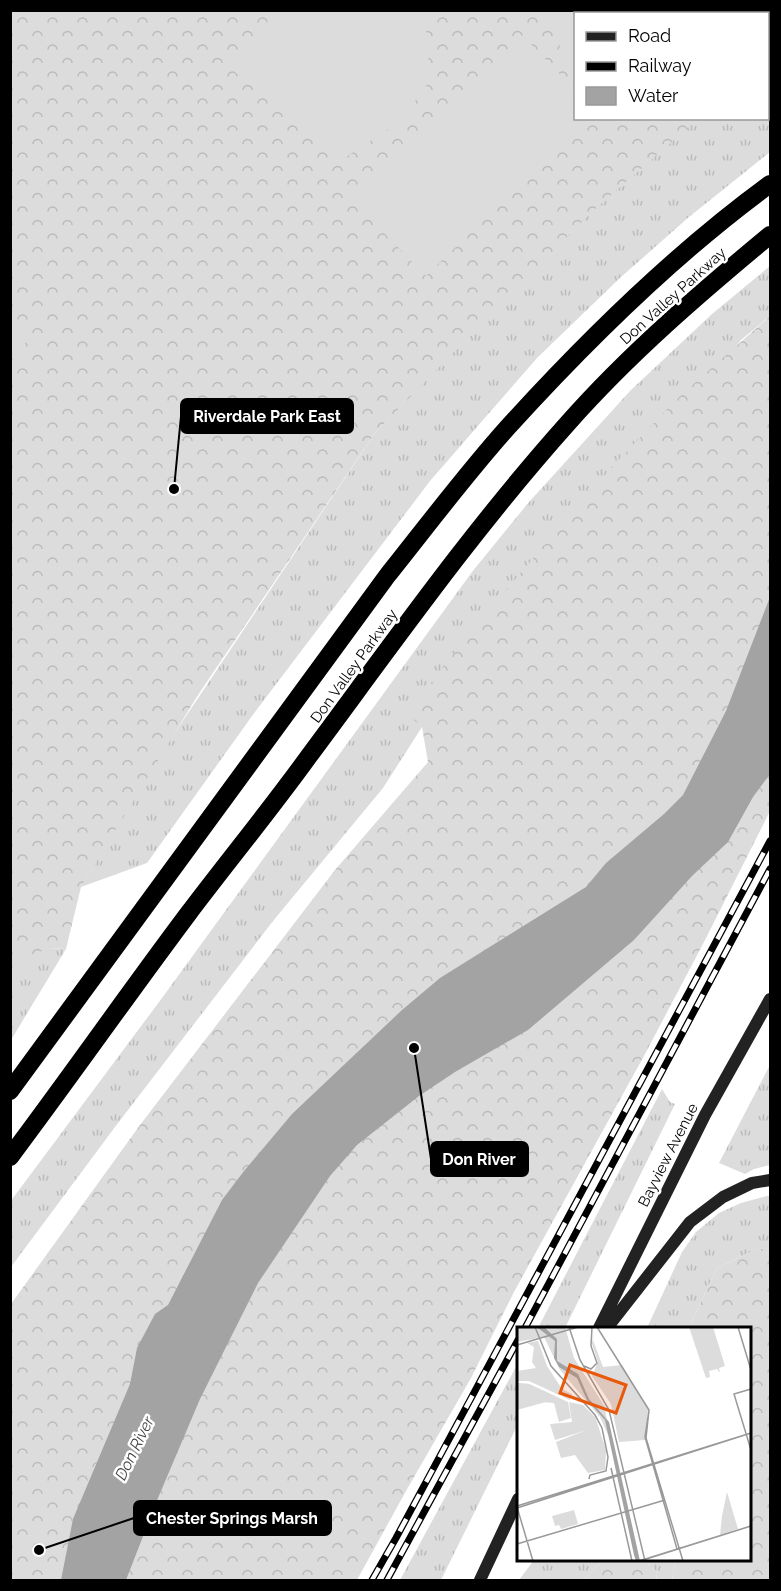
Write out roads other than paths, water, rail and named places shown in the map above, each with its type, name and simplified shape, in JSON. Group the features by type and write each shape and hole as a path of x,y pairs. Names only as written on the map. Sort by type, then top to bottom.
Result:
{"highway":[{"name":"Don Valley Parkway","path":"10,1091 387,576 507,428 593,337 667,267 771,184"},
{"name":"Don Valley Parkway","path":"10,1157 188,914 307,760 454,561 515,484 569,421 633,356 712,283 771,235"}],"main road":[{"name":"Bayview Avenue","path":"600,1327 705,1115 771,999"},
{"path":"609,1327 690,1222 723,1197 752,1183 771,1180"},
{"path":"480,1581 517,1503"}],"water":[{"path":"770,597 770,774 753,797 728,842 692,876 634,940 528,1030 455,1072 419,1096 357,1145 330,1176 258,1283 200,1399 126,1580 61,1580 73,1519 130,1384 137,1348 155,1314 168,1305 222,1200 292,1114 402,1010 440,978 586,887 606,863 683,795 726,711"}],"railway":[{"path":"372,1580 770,841"},
{"path":"526,1327 770,869"},
{"path":"387,1580 517,1342"}],"place":[{"name":"Riverdale Park East","path":"174,489"},
{"name":"Don River","path":"414,1048"},
{"name":"Chester Springs Marsh","path":"39,1550"}]}
